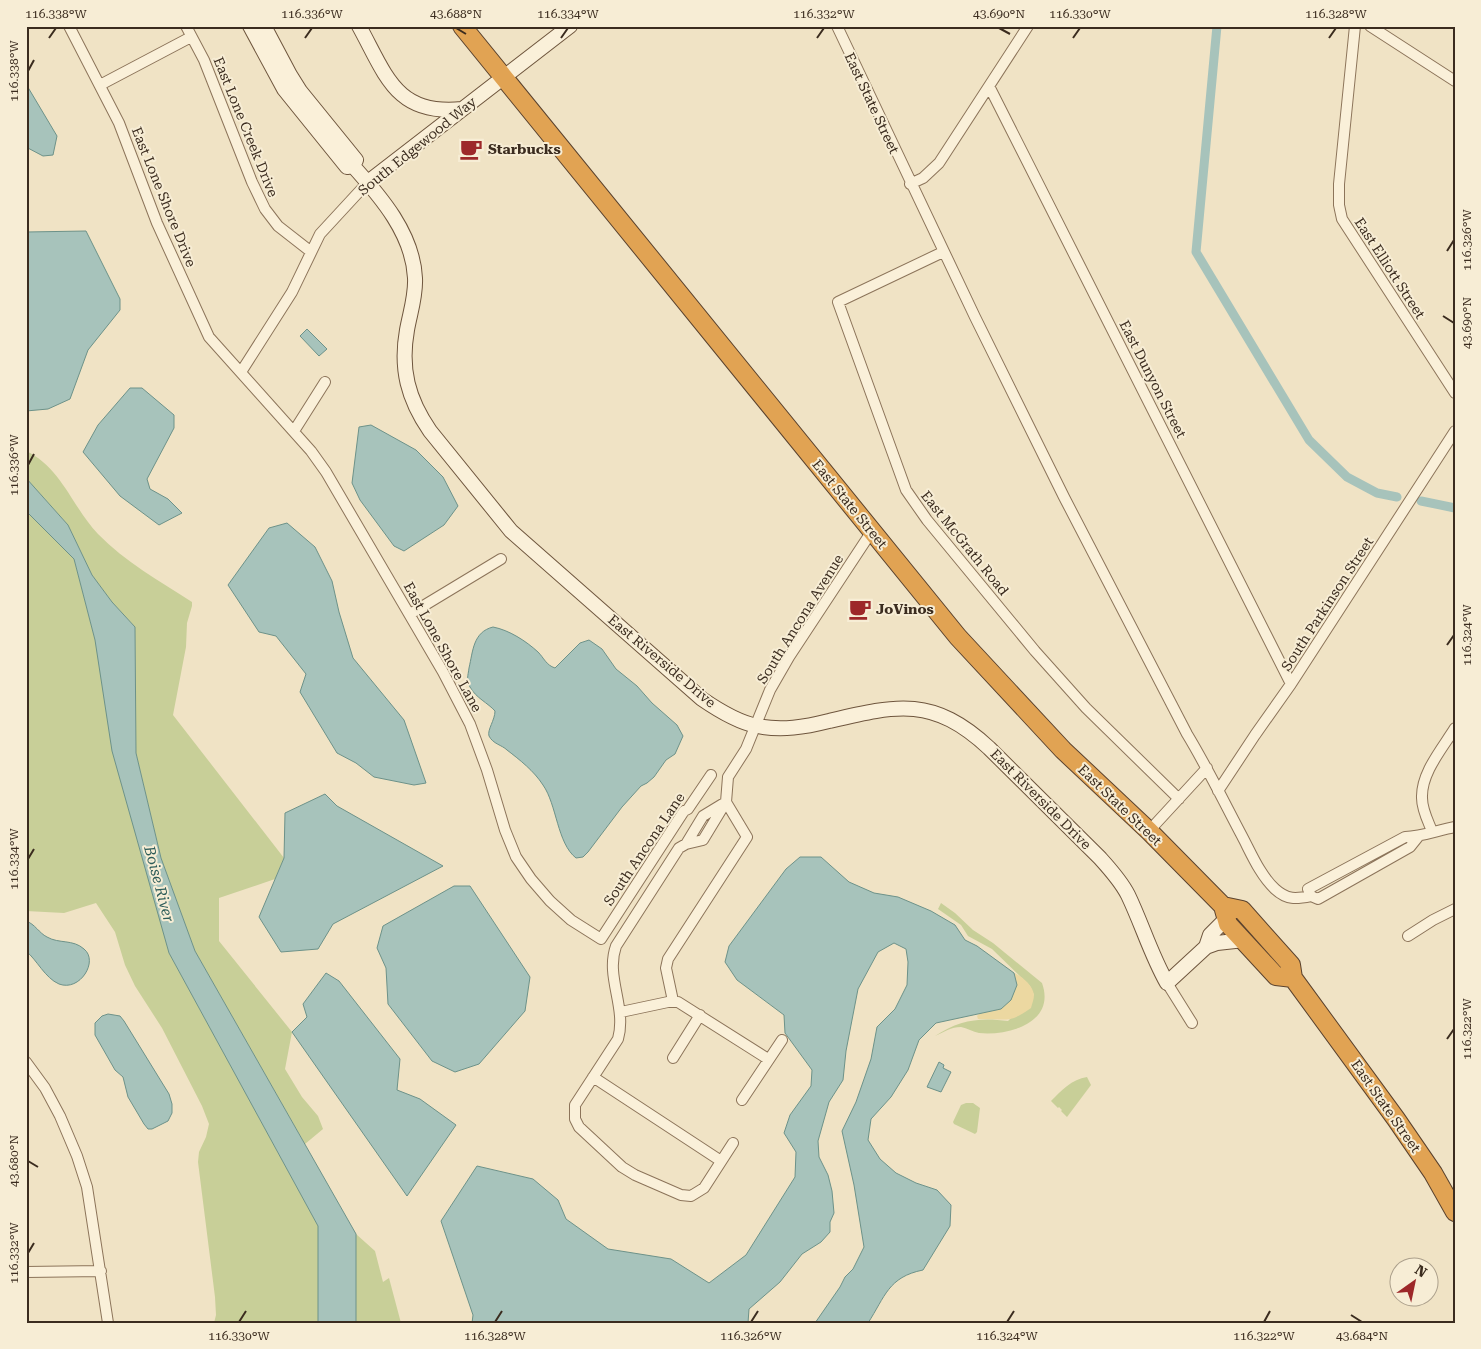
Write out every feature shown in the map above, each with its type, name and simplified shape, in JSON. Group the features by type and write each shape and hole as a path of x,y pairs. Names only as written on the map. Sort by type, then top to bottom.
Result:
{"highway":[{"name":"East State Street","path":"462,26 976,657 1063,750 1148,831 1225,912 1228,924 1276,976 1293,978"},
{"name":"East State Street","path":"1225,912 1242,910 1291,965 1293,978 1369,1081 1433,1173 1449,1197 1455,1212"}],"street":[{"name":"East Lone Shore Drive","path":"69,26 119,123 157,223 209,337 241,372"},
{"name":"East Lone Creek Drive","path":"186,26 204,60 252,182 265,209 278,226 310,251"},
{"name":"East Riverside Drive","path":"250,26 290,97 347,167 353,166"},
{"name":"East Riverside Drive","path":"264,26 300,91 356,160 353,166"},
{"path":"359,26 389,80 397,91 412,103 431,109 463,109"},
{"name":"South Edgewood Way","path":"241,372 292,292 310,251 320,234 368,182 570,26"},
{"name":"East State Street","path":"836,26 910,184 1064,497 1187,734 1260,869 1274,888 1285,896 1295,899 1310,896 1308,889 1405,837 1418,837 1432,832"},
{"path":"910,184 923,178 939,163 1028,26"},
{"name":"East Elliott Street","path":"1355,26 1339,184 1339,205 1342,219 1455,393"},
{"path":"1370,26 1455,81"},
{"path":"100,85 192,37"},
{"name":"East Dunyon Street","path":"989,86 1291,684"},
{"name":"East Riverside Drive","path":"353,166 390,210 406,238 411,254 415,277 404,344 404,360 412,401 430,432 511,531 702,699 731,716 756,726 779,729 802,728 880,710 902,708 937,714 962,726 989,748 1116,875 1128,895 1150,950 1192,1023"},
{"name":"East McGrath Road","path":"943,252 838,302 906,490 927,520 1035,652 1086,708 1178,799"},
{"name":"East Lone Shore Lane","path":"241,372 294,431 326,472 443,672 470,724 487,770 505,830 516,857 531,879 550,901 572,920 601,939"},
{"path":"294,431 325,382"},
{"name":"South Parkinson Street","path":"1218,791 1291,684 1455,431"},
{"name":"South Ancona Avenue","path":"726,802 728,777 746,749 770,690 872,531"},
{"path":"410,614 501,559"},
{"path":"1455,728 1430,769 1422,788 1423,809 1432,832 1455,827"},
{"path":"1148,831 1207,768"},
{"name":"South Ancona Lane","path":"601,939 684,811 688,809 710,775"},
{"path":"673,1001 666,968 668,959 747,838 726,802 702,840 679,848 616,946 612,961 621,1012 621,1026 618,1039 575,1105 575,1119 579,1127 622,1167 634,1175 681,1195 692,1196 704,1188 733,1143"},
{"path":"1408,936 1455,909"},
{"path":"1206,947 1210,935 1225,912"},
{"path":"1167,982 1206,947 1217,943 1244,940"},
{"path":"621,1012 673,1001 682,1003 768,1059"},
{"path":"673,1058 700,1015"},
{"path":"742,1100 782,1040"},
{"path":"26,1062 45,1088 60,1116 77,1156 87,1187 108,1323"},
{"path":"593,1077 721,1162"},
{"path":"26,1272 101,1272"}],"green space":[{"path":"26,451 38,458 58,477 89,524 108,544 143,571 192,602 187,623 186,647 173,715 284,858 275,879 219,898 219,941 292,1032 285,1069 302,1097 318,1116 323,1129 305,1144 195,951 161,858 136,753 135,627 112,602 92,575 68,525 26,478"},
{"path":"26,511 74,559 169,953 318,1226 318,1323 214,1323 216,1315 215,1297 198,1162 199,1152 206,1137 209,1124 202,1106 162,1028 135,986 125,965 115,932 96,903 64,913 26,911"},
{"path":"941,903 1042,983 1045,996 1042,1008 1036,1017 1027,1024 1004,1032 991,1033 979,1033 957,1027 935,1036 953,1026 970,1021 988,1019 1008,1021 1034,995 1030,986 992,949 968,936 961,925 938,909"},
{"path":"1087,1077 1091,1085 1067,1117 1051,1101 1072,1083"},
{"path":"973,1103 980,1108 977,1132 975,1134 953,1122 961,1105"},
{"path":"356,1234 375,1251 383,1282 389,1278 401,1323 356,1323"}],"sand":[{"path":"1014,973 1024,979 1032,988 1034,995 1031,1008 1011,1019 978,1019 977,1016 981,1012 1001,1009 1017,985"}],"water":[{"path":"26,84 57,136 53,155 43,156 26,147"},
{"path":"86,231 120,299 120,310 88,350 70,399 48,409 26,411 26,232"},
{"path":"307,329 327,349 319,356 300,336"},
{"path":"130,388 142,388 174,415 174,428 147,479 150,489 168,499 182,513 159,525 120,496 83,452 98,425"},
{"path":"371,425 416,450 443,477 458,506 444,525 404,551 394,546 360,500 352,483 359,427"},
{"name":"Boise River","path":"26,478 68,525 92,575 112,602 135,627 136,753 161,858 195,951 356,1234 356,1323 318,1323 318,1226 169,953 112,751 95,640 74,559 26,511"},
{"path":"287,523 315,547 332,581 353,658 404,720 426,783 414,785 374,777 356,763 337,753 300,692 306,674 276,636 259,632 228,585 269,528"},
{"path":"493,627 511,633 523,640 538,652 549,665 555,668 580,643 589,640 602,649 616,669 637,686 652,703 677,725 683,736 675,754 666,760 654,777 641,786 622,807 583,857 576,858 565,843 548,793 543,785 531,770 505,748 495,743 489,736 495,711 475,694 469,685 468,676 475,643 481,633"},
{"path":"325,794 337,806 443,866 333,924 318,949 281,952 259,917 284,858 285,813"},
{"path":"800,857 821,857 849,882 874,893 898,897 931,911 955,925 965,940 977,946 1014,973 1017,985 1011,1000 1001,1009 936,1023 919,1040 908,1070 891,1097 871,1119 868,1140 880,1159 896,1173 916,1183 937,1190 951,1205 950,1226 923,1270 911,1273 895,1283 889,1289 868,1323 815,1323 845,1277 853,1269 864,1247 854,1185 842,1131 856,1102 871,1059 877,1027 895,1009 907,985 908,962 906,949 894,943 878,952 858,989 846,1051 843,1080 829,1102 818,1141 819,1157 828,1175 832,1191 834,1213 830,1222 830,1232 821,1242 802,1254 780,1282 749,1309 748,1323 472,1323 473,1315 441,1221 477,1166 533,1179 558,1200 566,1219 608,1249 671,1259 709,1283 746,1255 795,1177 796,1152 784,1133 790,1115 811,1086 812,1070 785,1033 784,1015 737,980 725,962 729,946 786,869"},
{"path":"454,886 470,886 530,977 525,1011 479,1064 455,1072 432,1061 388,1004 386,968 377,948 383,926"},
{"path":"26,921 47,937 75,944 84,949 88,954 89,961 85,974 80,980 74,984 59,984 45,973 26,951"},
{"path":"326,973 339,981 400,1059 397,1090 420,1099 456,1125 407,1196 292,1032 307,1017 303,1004"},
{"path":"108,1014 120,1016 124,1021 169,1094 172,1113 168,1121 152,1129 148,1129 144,1124 128,1097 123,1077 115,1070 95,1035 95,1023 102,1016"},
{"path":"939,1062 944,1065 943,1068 951,1072 941,1092 927,1087"}],"waterway":[{"path":"1217,26 1196,252 1309,440 1347,477 1377,493 1397,497"},
{"path":"1421,501 1455,508"}],"place":[{"name":"Starbucks","path":"471,149"},
{"name":"JoVinos","path":"860,609"}]}
